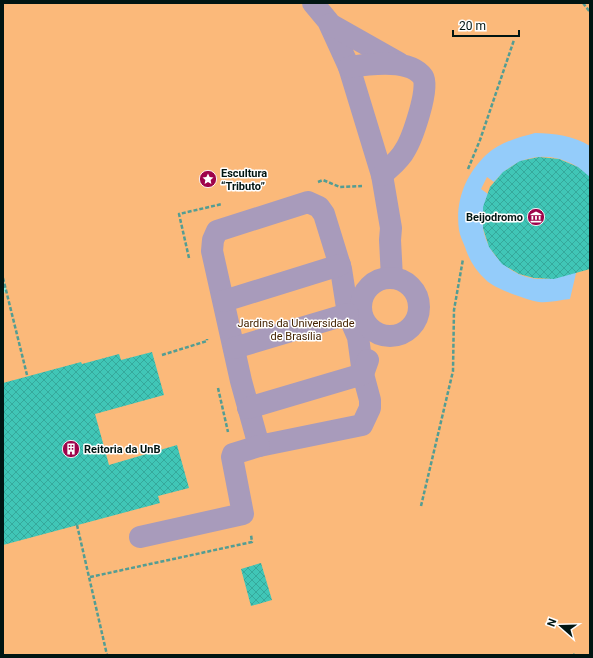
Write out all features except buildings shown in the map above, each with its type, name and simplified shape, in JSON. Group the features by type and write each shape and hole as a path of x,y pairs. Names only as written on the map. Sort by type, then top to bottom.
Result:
{"lane":[{"path":"314,3 330,24 349,67 382,175 391,228 417,297 419,311 414,324 408,331 390,337 372,349 363,374"},
{"path":"330,24 404,66 418,72 423,78 425,86 414,130 405,151 382,175"},
{"path":"349,67 368,64 404,66"},
{"path":"140,537 243,514 232,460 233,454 259,446 362,426 370,408 370,400 363,374 358,337 348,314 341,267 324,214 319,207 308,202 217,231 213,240 212,251 248,408 259,446"},
{"path":"383,281 391,228"},
{"path":"341,267 358,279 383,281 400,280 408,284 417,297"},
{"path":"224,301 341,267"},
{"path":"383,281 367,290 362,298 362,316 366,325 373,331 390,337"},
{"path":"234,348 348,314"},
{"path":"248,408 363,374"}],"path":[{"path":"583,3 590,12"},
{"path":"468,169 480,140 514,40"},
{"path":"421,506 453,371 454,310 462,259"},
{"path":"3,278 27,375"},
{"path":"207,341 209,348"},
{"path":"218,386 233,454"},
{"path":"78,525 107,655"},
{"path":"90,577 252,542 251,534"}],"green space":[{"name":"Jardins da Universidade de Brasília","path":"3,3 590,3 590,655 3,655 3,296 6,289 3,278"}],"water":[{"path":"535,133 564,136 590,146 590,179 576,166 554,158 532,158 522,161 512,166 494,182 487,177 481,189 488,194 485,202 483,227 485,237 495,255 502,263 519,274 529,278 549,279 577,269 570,299 551,302 539,302 511,294 496,287 482,277 473,265 459,232 458,220 460,199 472,171 486,155 497,147 515,139"}],"place":[{"name":"Escultura “Tributo”","path":"208,179"},
{"name":"Beijodromo","path":"536,217"},
{"name":"Reitoria da UnB","path":"71,449"}]}
